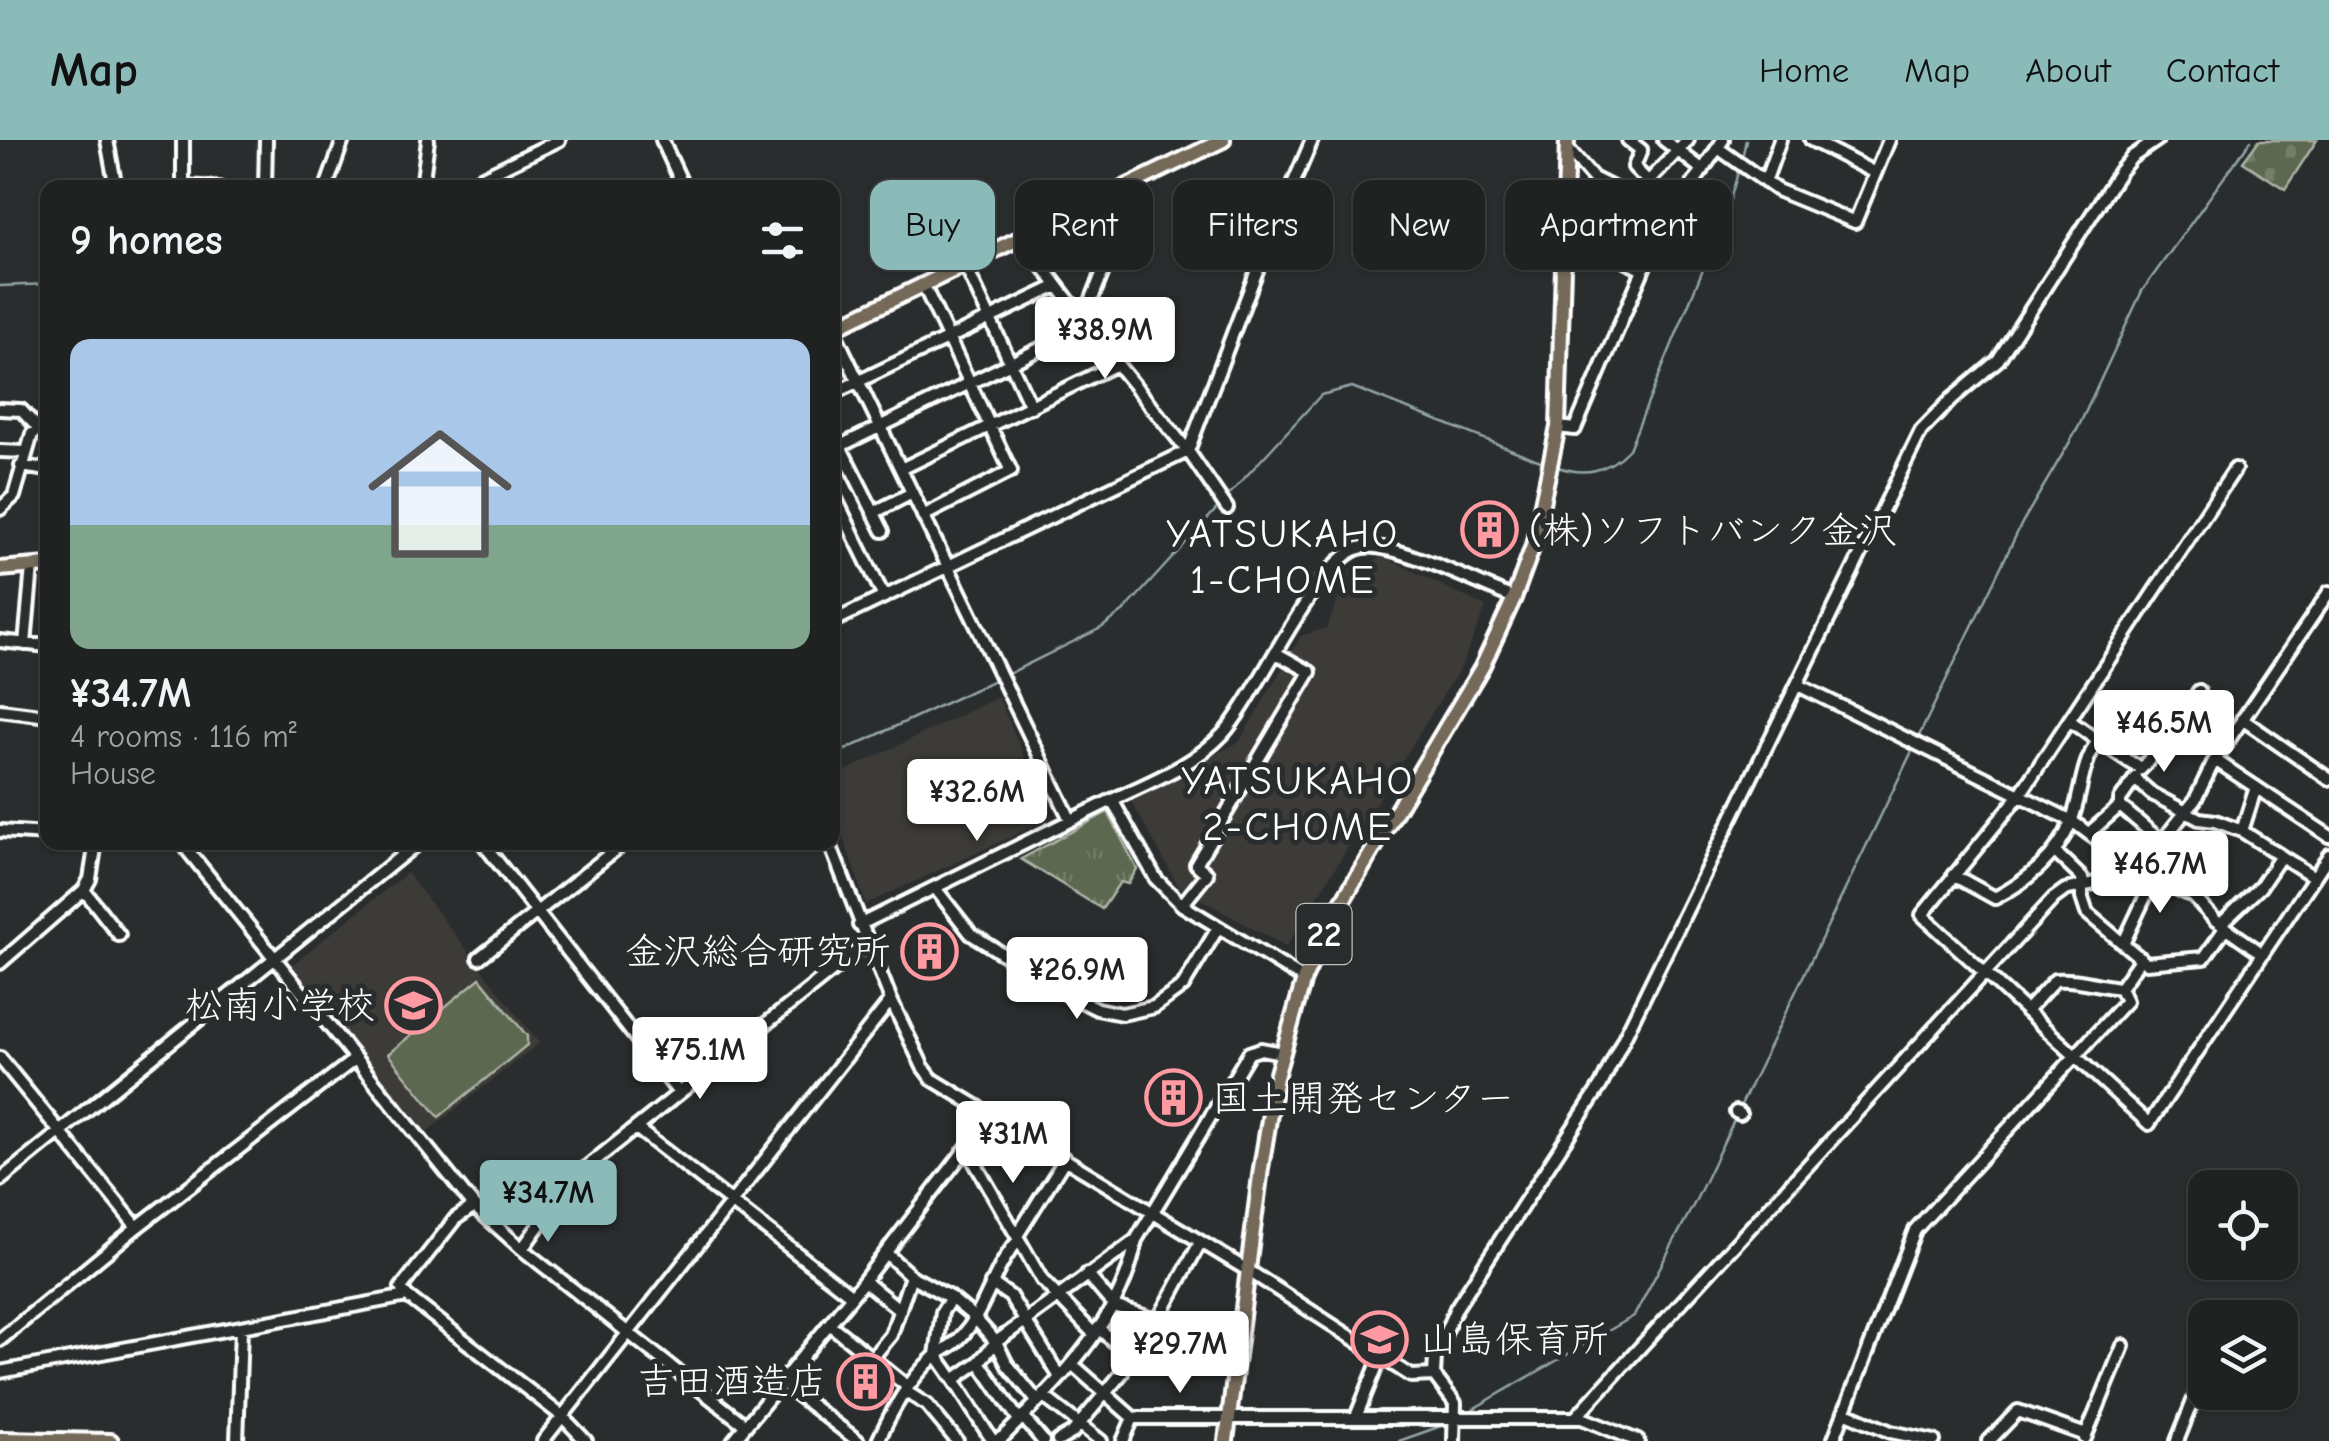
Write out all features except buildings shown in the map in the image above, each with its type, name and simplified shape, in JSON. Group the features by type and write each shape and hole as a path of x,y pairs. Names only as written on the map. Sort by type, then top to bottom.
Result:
{"main road":[{"path":"1140,180 1223,140"},
{"name":"22","path":"1568,180 1571,145"},
{"path":"840,326 953,270"},
{"name":"22","path":"1226,1441 1260,1168 1282,1053 1304,979 1333,917 1482,668 1533,546 1558,427 1563,270"},
{"path":"0,570 40,566"},
{"path":"0,1438 111,1441"}],"street":[{"path":"107,140 114,180"},
{"path":"183,180 184,140"},
{"path":"265,180 266,140"},
{"path":"329,180 343,140"},
{"path":"423,180 428,140"},
{"path":"476,180 559,140"},
{"path":"662,140 680,180"},
{"path":"1295,180 1312,140"},
{"path":"1628,140 1641,150 1634,168 1650,180 1688,140"},
{"path":"1664,140 1703,170"},
{"path":"1765,182 1780,140"},
{"path":"1810,140 1876,173"},
{"path":"1696,180 1721,144 1740,164 1777,190 1855,222 1889,140"},
{"path":"1454,1441 1455,1402 1434,1375 1435,1356 1456,1308 1600,1085 1921,431 1998,360 2140,140"},
{"path":"2132,157 2156,140"},
{"path":"1571,145 1598,180"},
{"path":"424,173 427,180"},
{"path":"966,270 1031,406"},
{"path":"1044,270 1225,505"},
{"path":"840,446 1085,324 1106,270"},
{"path":"840,618 1188,452 1257,270"},
{"path":"1558,427 1575,429 1640,270"},
{"path":"923,516 1011,471 924,284"},
{"path":"840,390 1056,286"},
{"path":"840,344 1070,819"},
{"path":"901,469 1117,364"},
{"path":"0,410 21,410 40,425"},
{"path":"1,507 14,496 32,434 40,430"},
{"path":"0,450 25,452"},
{"path":"840,455 882,531"},
{"path":"21,466 40,469"},
{"path":"2235,469 2019,796 1922,914 2149,1124 2329,855"},
{"path":"873,512 912,494"},
{"path":"840,508 884,597"},
{"path":"859,924 1166,774 1208,748 1246,704 1332,565 1360,547 1387,548 1514,598"},
{"path":"25,644 32,566"},
{"path":"1575,1418 2054,898 2065,890 2103,882 2139,864 2162,842 2186,812 2215,760 2329,592"},
{"path":"0,641 40,645"},
{"path":"1182,905 1207,874 1196,864 1310,672 1276,653"},
{"path":"1798,686 2072,821 2154,878 2193,896 2223,926 2262,954"},
{"path":"2089,833 2120,806 2120,800 2199,691"},
{"path":"0,710 40,715"},
{"path":"2242,719 2329,779"},
{"path":"2069,720 2138,774 2152,794 2186,812 2242,831 2314,877"},
{"path":"1954,875 1994,898 2012,889 2055,852 2072,821 2090,754 2098,742"},
{"path":"2215,760 2329,836"},
{"path":"2242,831 2256,788"},
{"path":"1112,800 1156,879 1182,905 1304,979"},
{"path":"2120,806 2162,842"},
{"path":"0,830 40,833"},
{"path":"0,963 84,890 95,850"},
{"path":"186,850 474,1206 522,1249 746,1425"},
{"path":"0,1180 64,1134 277,964 410,850"},
{"path":"488,850 679,1094"},
{"path":"479,958 615,850"},
{"path":"832,850 891,1000 932,1079 1249,1271 1380,1358 1411,1376 1434,1375"},
{"path":"2055,852 2082,878 2082,898 2088,914 2146,963 2204,958 2223,926 2260,886 2280,856"},
{"path":"2124,942 2154,878"},
{"path":"935,888 971,934 1064,992 1097,1009 1122,1014 1154,1008 1183,986 1218,928"},
{"path":"84,890 119,934"},
{"path":"522,1249 573,1178 867,944"},
{"path":"0,948 18,950"},
{"path":"2120,988 2141,958"},
{"path":"2026,1011 2055,980 2080,978 2098,986 2120,988"},
{"path":"1833,1441 1915,1230 2126,1001 2120,988"},
{"path":"543,1441 891,1000"},
{"path":"956,1379 979,1362 996,1342 1136,1240 1249,1053 1261,1049 1282,1053"},
{"path":"0,1058 137,1227"},
{"path":"0,1340 137,1227 355,1060"},
{"path":"733,1441 830,1324 992,1115"},
{"path":"636,1128 852,1296"},
{"path":"967,1149 1042,1280 1096,1331 1126,1352"},
{"path":"878,1441 907,1388 936,1355 958,1340 974,1317 1006,1253 1065,1159"},
{"path":"0,1372 241,1328 404,1292 454,1218 474,1206"},
{"path":"951,1298 942,1312 936,1355 956,1379 960,1394 994,1441 1072,1364 1114,1306 1132,1265 1136,1240"},
{"path":"1087,1274 1114,1306 1158,1318 1200,1243"},
{"path":"886,1253 911,1276 951,1298 974,1317 996,1342 1007,1364 1040,1399 1101,1441"},
{"path":"872,1358 891,1335 911,1276"},
{"path":"864,1281 900,1310"},
{"path":"991,1282 1010,1296 1060,1377"},
{"path":"404,1292 562,1416 586,1441"},
{"path":"1058,1441 1072,1433 1122,1373 1126,1352 1150,1318"},
{"path":"830,1324 927,1405 957,1441"},
{"path":"238,1441 241,1328"},
{"path":"1989,1441 2018,1411 2085,1438 2123,1346"},
{"path":"1356,1417 1380,1358"},
{"path":"979,1362 1042,1440"},
{"path":"1072,1364 1133,1418 1575,1418 1590,1420 1638,1441"},
{"path":"782,1383 858,1441"},
{"path":"2176,1441 2189,1410"},
{"path":"1844,1412 1891,1432 1934,1441"},
{"path":"1122,1441 1133,1418"}],"shaded area":[{"path":"1384,557 1486,607 1460,668 1286,947 1179,887 1132,802 1240,741 1301,636 1327,628 1350,569"},
{"path":"998,697 1051,818 866,904 840,828 840,774"},
{"name":"松南小学校","path":"407,873 539,1043 423,1135 289,967"}],"green space":[{"path":"2259,140 2317,140 2285,189 2243,162"},
{"path":"1108,812 1137,869 1128,884 1120,882 1102,909 1021,859"},
{"path":"480,978 527,1036 527,1045 439,1117 388,1054"}],"waterway":[{"path":"1742,158 1746,140"},
{"path":"1917,740 2022,523 2078,428 2142,291 2251,140"},
{"path":"1555,466 1595,470 1629,449 1726,213 1740,166"},
{"path":"0,286 40,284"},
{"path":"1227,497 1321,395 1352,387 1543,462"},
{"path":"1004,676 1101,628 1124,611 1222,503"},
{"path":"840,752 997,679"},
{"path":"1739,1109 1914,747"},
{"path":"1473,1409 1634,1316 1736,1116"},
{"path":"1399,1441 1444,1425"}],"place":[{"name":"(株)ソフトバンク金沢","path":"1490,530"},
{"name":"金沢総合研究所","path":"930,951"},
{"name":"松南小学校","path":"414,1005"},
{"name":"国土開発センター","path":"1173,1098"},
{"name":"山島保育所","path":"1380,1339"},
{"name":"吉田酒造店","path":"866,1381"}],"district":[{"name":"YATSUKAHO 1-CHOME","path":"1283,556"},
{"name":"YATSUKAHO 2-CHOME","path":"1298,803"}]}
